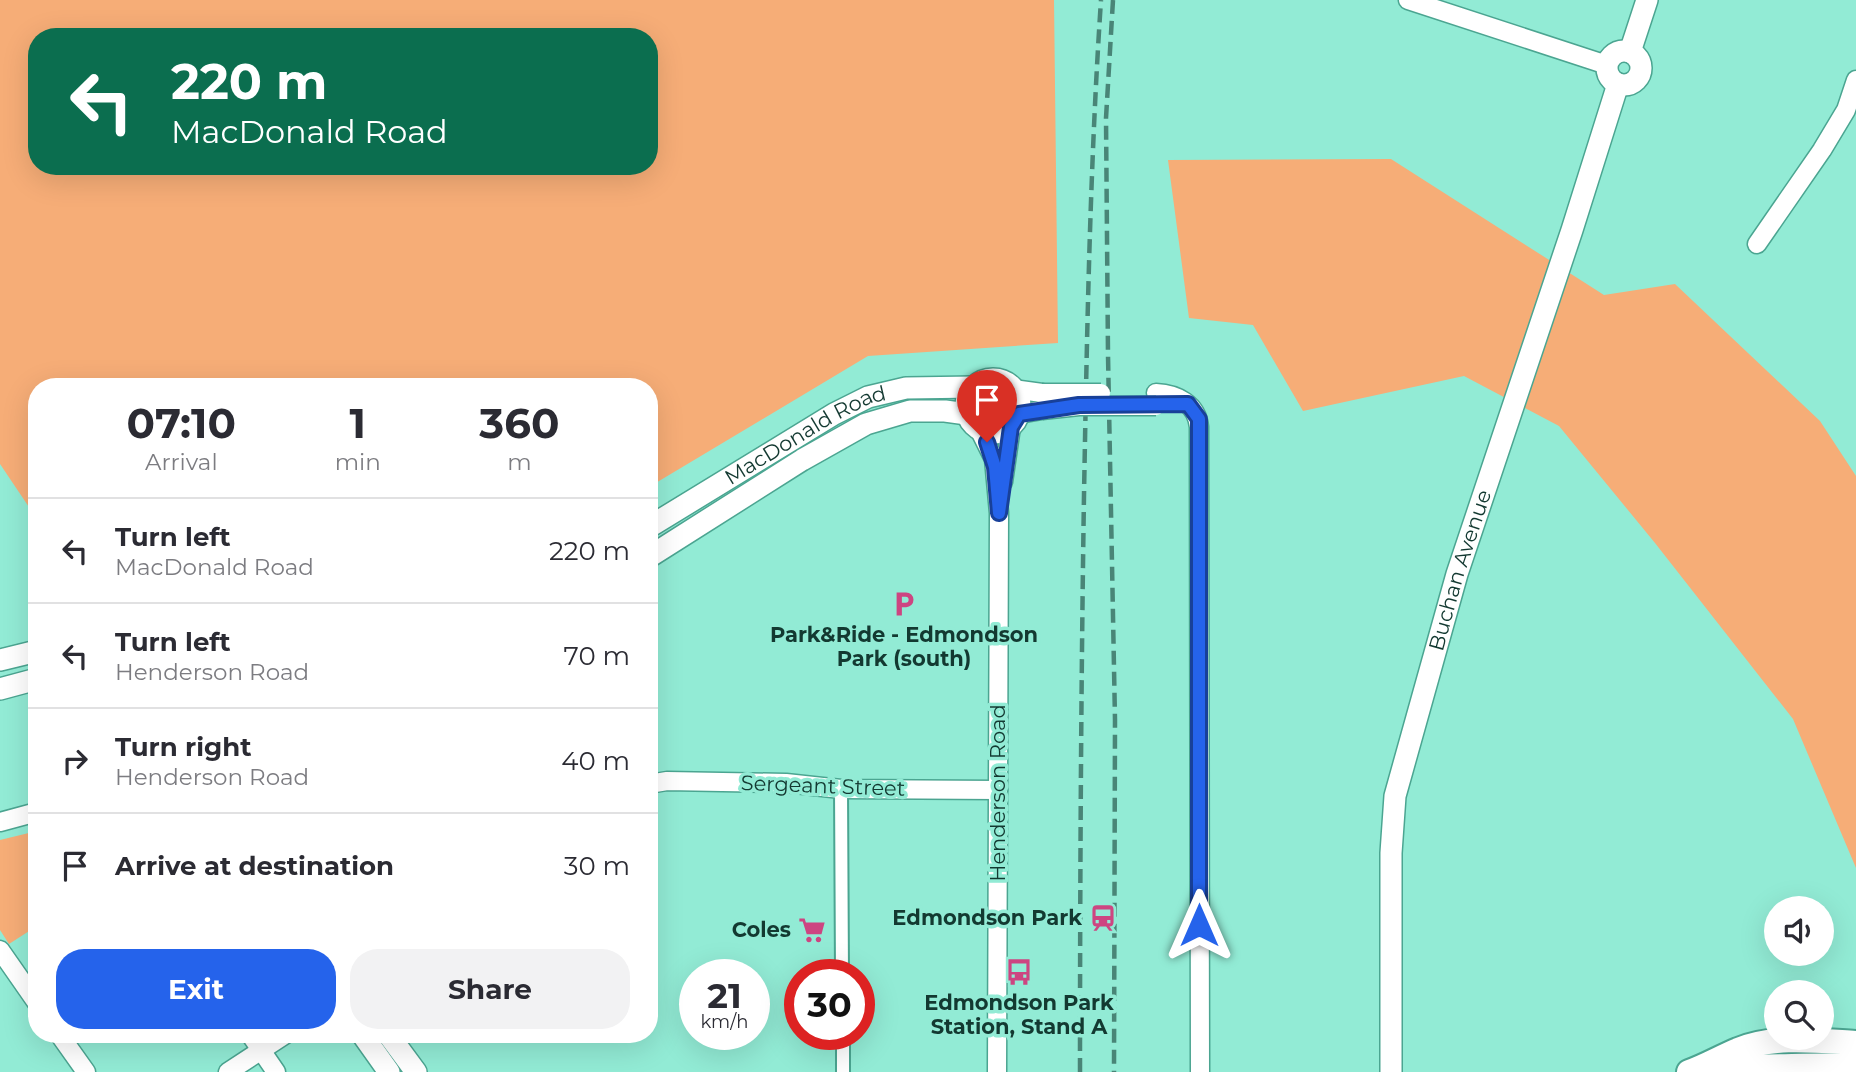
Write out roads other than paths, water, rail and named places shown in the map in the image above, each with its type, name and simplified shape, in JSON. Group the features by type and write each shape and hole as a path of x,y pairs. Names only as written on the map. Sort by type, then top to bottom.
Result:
{"main road":[{"path":"1699,1068 1740,1049 1786,1040 1850,1054"}],"street":[{"path":"1408,0 1607,65"},
{"path":"1630,52 1647,0"},
{"path":"1630,52 1637,57 1640,74 1627,84 1618,83 1608,73 1607,65 1615,53 1630,52"},
{"path":"1757,244 1822,150 1851,114 1856,80"},
{"name":"Buchan Avenue","path":"1391,1072 1391,853 1395,796 1457,574 1618,83"},
{"path":"1042,402 998,433 973,422 967,400 975,387 985,381 997,380 1042,402 1079,405 1156,400 1188,404 1199,419 1199,1072"},
{"name":"MacDonald Road","path":"658,522 859,400 906,387 975,387"},
{"path":"1013,388 1018,398 1015,421"},
{"name":"MacDonald Road","path":"658,550 866,424 910,411 937,410 973,422"},
{"name":"Henderson Road","path":"999,513 1015,421"},
{"name":"Henderson Road","path":"973,422 987,442 993,459 999,513 998,1072"},
{"path":"0,660 28,653"},
{"path":"0,689 28,682"},
{"name":"Sergeant Street","path":"658,782 786,783 841,789 998,790"},
{"path":"841,789 842,959"},
{"path":"0,822 28,814"},
{"path":"0,950 28,990"},
{"path":"65,1043 86,1072"},
{"path":"256,1043 276,1072"},
{"path":"228,1072 273,1043"},
{"path":"368,1043 389,1072"},
{"path":"395,1043 416,1072"},
{"path":"843,1050 843,1072"}],"railway":[{"path":"1080,1072 1085,433 1092,186 1101,0"},
{"path":"1113,0 1106,118 1115,720 1114,1072"}],"place":[{"name":"Park&Ride - Edmondson Park (south)","path":"904,604"},
{"name":"Edmondson Park","path":"1103,918"},
{"name":"Coles","path":"812,930"},
{"name":"Edmondson Park Station, Stand A","path":"1019,972"}]}
